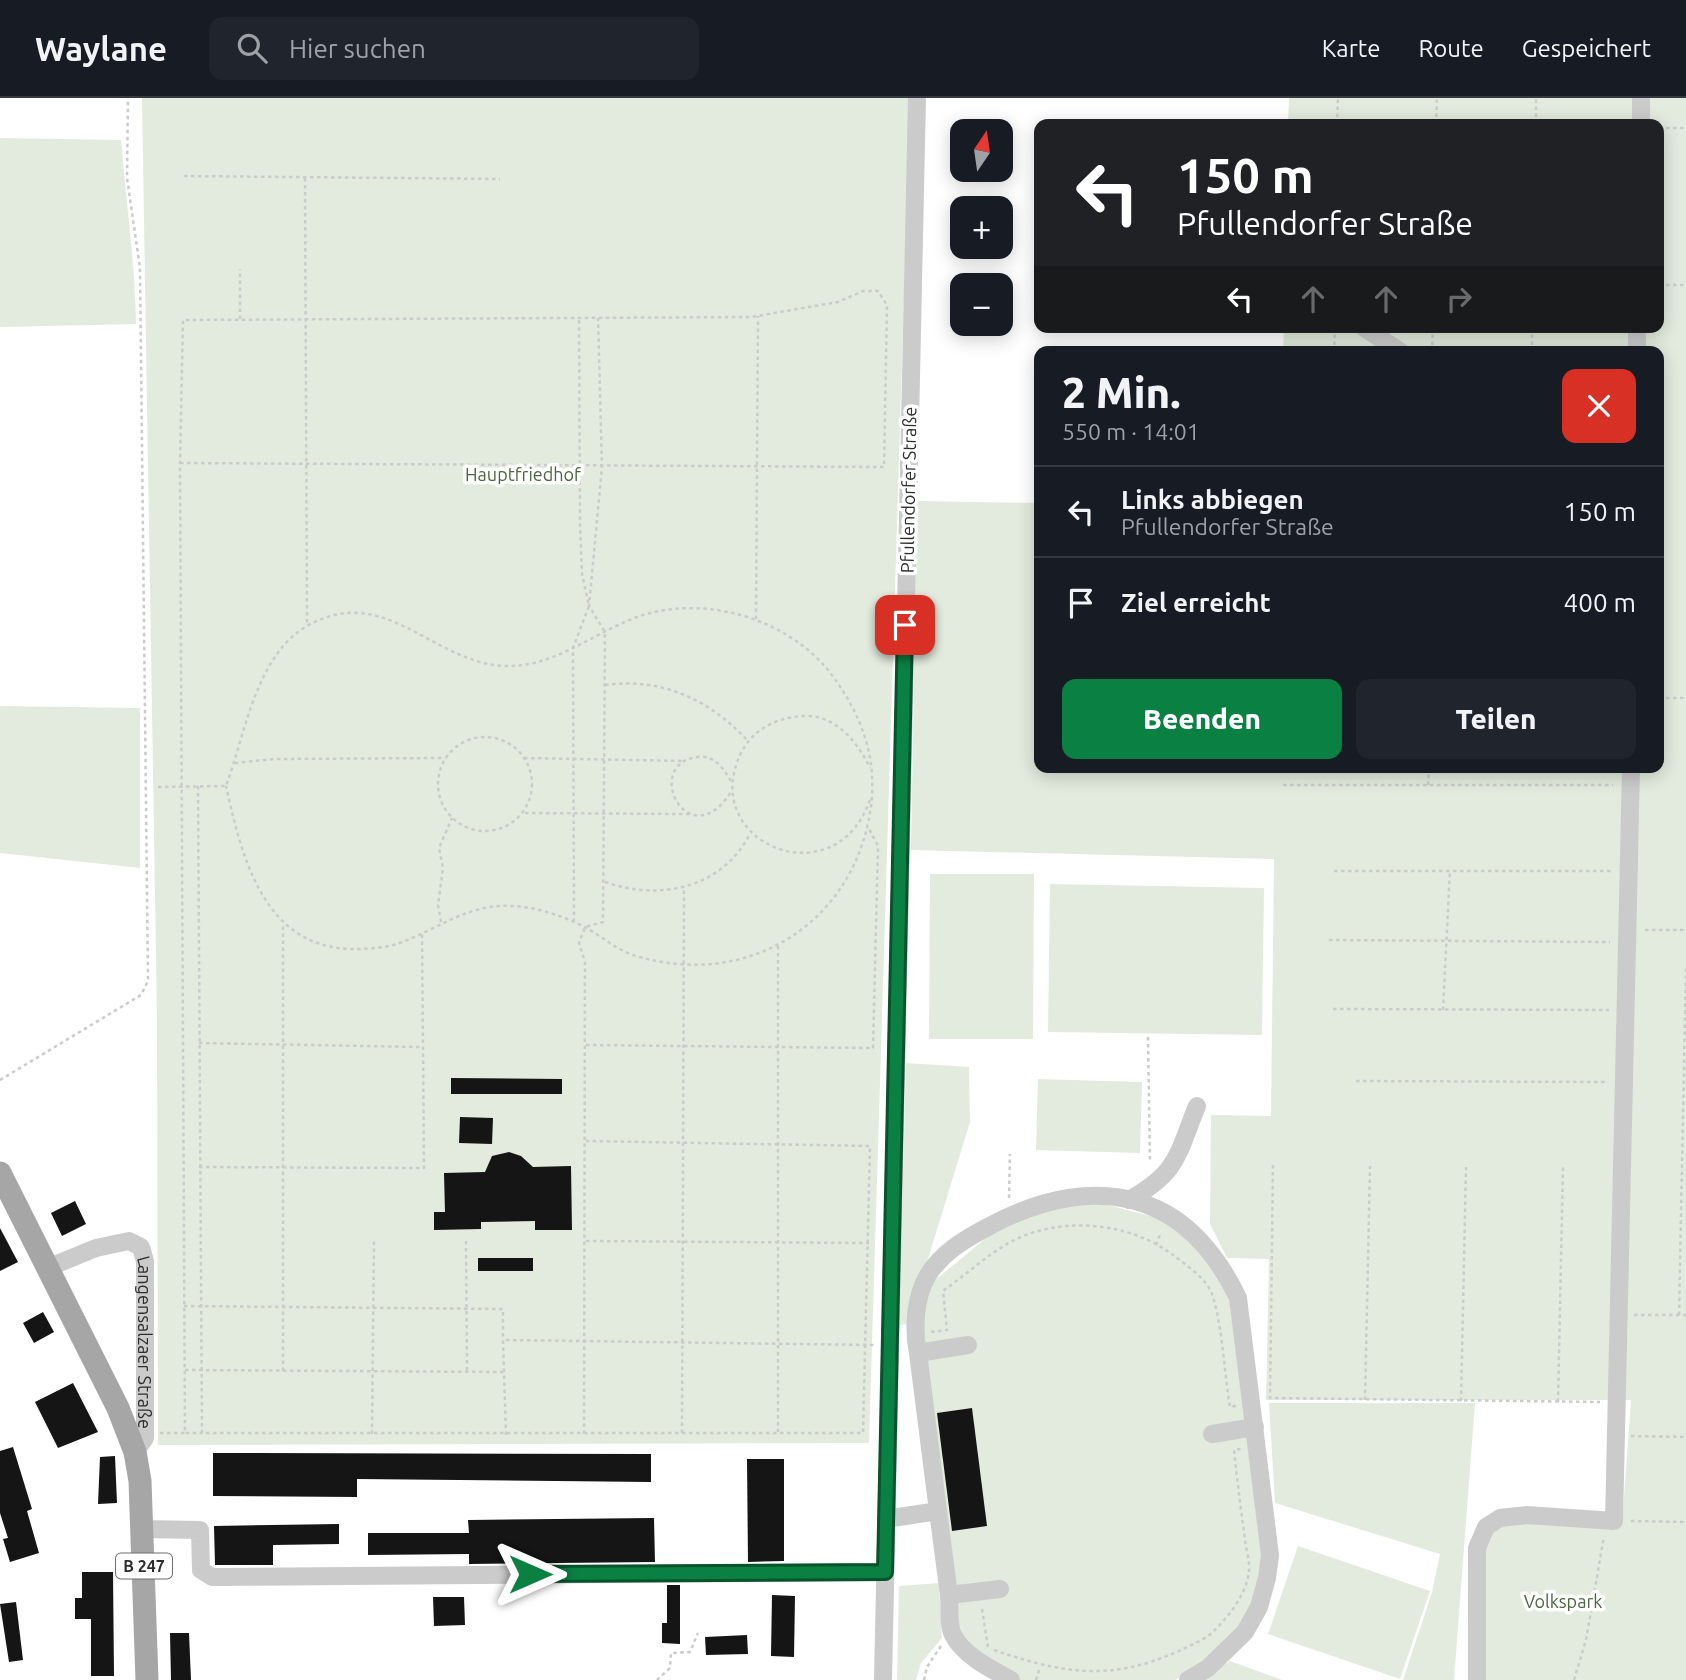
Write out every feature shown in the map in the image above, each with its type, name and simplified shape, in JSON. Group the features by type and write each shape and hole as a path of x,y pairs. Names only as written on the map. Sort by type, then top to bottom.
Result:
{"main road":[{"name":"Langensalzaer Straße","path":"0,1172 118,1408 140,1443 147,1680"}],"street":[{"name":"Pfullendorfer Straße","path":"883,1680 888,1345 917,98"},
{"path":"1641,98 1641,119"},
{"path":"1372,333 1392,346"},
{"path":"1477,1680 1477,1548 1486,1527 1500,1518 1528,1515 1610,1520 1618,1403 1630,777"},
{"path":"1129,1200 1155,1184 1172,1169 1197,1106"},
{"path":"1155,1184 1157,1209"},
{"path":"1011,1680 978,1661 951,1633 950,1603 916,1344 927,1278 939,1260 954,1246 1009,1215 1041,1203 1069,1198 1129,1200 1157,1209 1199,1240 1225,1270 1238,1298 1270,1555 1264,1591 1245,1632 1208,1668 1188,1680"},
{"name":"Langensalzaer Straße","path":"47,1268 96,1248 118,1243 129,1241 141,1247 145,1261 140,1443"},
{"path":"916,1344 968,1345"},
{"path":"1212,1434 1255,1427"},
{"path":"886,1520 938,1511"},
{"path":"142,1529 200,1531 201,1570 212,1577 885,1572"},
{"path":"950,1603 1000,1589"}],"path":[{"path":"0,1080 141,995 148,981 140,268 127,178 128,98"},
{"path":"1338,98 1338,119"},
{"path":"1436,119 1437,98"},
{"path":"1536,98 1536,119"},
{"path":"1664,128 1686,128"},
{"path":"184,176 500,178"},
{"path":"305,178 307,626"},
{"path":"240,270 240,319"},
{"path":"1664,285 1686,285"},
{"path":"180,463 884,467 889,321 887,304 878,291 863,291 838,302 758,316 183,320 180,463 185,1433"},
{"path":"756,619 758,316"},
{"path":"579,318 582,574 589,606 605,632 602,758 605,882 603,922 585,927"},
{"path":"574,922 573,648 589,606 602,467 598,318"},
{"path":"689,607 756,619 786,634 821,661 853,703 870,749 872,794 865,839 850,874 827,909 778,946 730,962 685,966 626,953 574,922 514,906 490,906 440,922 397,944 368,949 338,949 314,943 284,924 261,895 237,836 226,786 255,695 283,646 307,626 355,613 383,615 406,625 425,640 484,664 537,663 573,648 643,615 689,607"},
{"path":"604,685 642,684 685,694 720,714 748,741"},
{"path":"1664,698 1686,698"},
{"path":"871,769 861,749 847,732 828,721 807,716 785,718 763,727 748,741 735,766 732,792 738,813 751,833 770,847 793,854 817,853 838,845 854,831 872,794"},
{"path":"489,737 505,741 524,758 533,779 532,795 524,813 500,830 484,832 469,829 452,818 439,797 437,782 446,758 460,744 489,737"},
{"path":"524,758 685,761 703,757 721,765 732,782"},
{"path":"234,763 274,759 446,758"},
{"path":"685,761 673,775 671,793 675,802 690,814"},
{"path":"1428,785 1429,773"},
{"path":"1283,785 1428,785 1630,777"},
{"path":"198,786 202,1433"},
{"path":"158,787 226,786"},
{"path":"524,813 709,814 718,810 732,792"},
{"path":"440,922 438,905 443,868 439,848 452,818"},
{"path":"586,1045 873,1048 878,846 867,826"},
{"path":"605,882 654,892 684,889 713,875 732,859 751,833"},
{"path":"1334,871 1629,871"},
{"path":"1443,1010 1450,871"},
{"path":"682,1433 684,889"},
{"path":"283,1371 284,924"},
{"path":"584,1434 586,1045 585,962 579,943 585,927"},
{"path":"1329,940 1446,941 1628,936 1686,930"},
{"path":"199,1167 424,1168 422,931"},
{"path":"778,946 778,1432"},
{"path":"1679,1315 1686,967"},
{"path":"1333,1010 1626,1010"},
{"path":"1148,1037 1155,1184"},
{"path":"199,1043 422,1047"},
{"path":"1356,1081 1625,1082"},
{"path":"140,1443 185,1433 863,1433 870,1146 586,1141"},
{"path":"1009,1215 1010,1154"},
{"path":"1273,1165 1270,1398 1618,1403"},
{"path":"1364,1400 1370,1166"},
{"path":"1558,1402 1563,1166"},
{"path":"1461,1401 1466,1167"},
{"path":"916,1344 947,1330 943,1291 1009,1243 1043,1230 1084,1225 1128,1232 1164,1249 1198,1274 1213,1294 1230,1407 1252,1404"},
{"path":"372,1434 374,1240"},
{"path":"466,1241 467,1373"},
{"path":"586,1241 869,1243"},
{"path":"184,1306 373,1310 503,1309 506,1435"},
{"path":"1620,1315 1686,1315"},
{"path":"503,1340 888,1345"},
{"path":"184,1370 504,1372"},
{"path":"1617,1436 1686,1437"},
{"path":"1182,1657 1216,1629 1241,1596 1249,1571 1234,1450 1258,1447"},
{"path":"1574,1680 1586,1640 1610,1520 1686,1522"},
{"path":"950,1603 982,1608 988,1648 1059,1673"},
{"path":"657,1680 670,1668 671,1654 690,1653 698,1633"},
{"path":"924,1680 927,1668 951,1633"},
{"path":"1036,1680 1040,1667"}],"green space":[{"name":"Hauptfriedhof","path":"142,98 910,98 869,1443 158,1445 157,1016"},
{"name":"Volkspark","path":"1289,98 1686,98 1686,1680 1485,1680 1483,1553 1490,1533 1504,1521 1622,1525 1631,1400 1266,1400 1269,1259 1227,1258 1210,1224 1211,1115 1271,1116 1274,859 911,850 917,501 1034,503 1034,773 1664,773 1664,346 1283,346 1284,333 1664,333 1664,119 1288,119"},
{"path":"0,138 121,140 136,324 0,327"},
{"path":"0,706 140,708 140,868 0,853"},
{"path":"930,874 1034,874 1033,1039 929,1039"},
{"path":"1050,884 1264,888 1262,1035 1048,1032"},
{"path":"906,1063 969,1067 970,1122 908,1324 899,1325"},
{"path":"1038,1079 1142,1082 1140,1153 1036,1150"},
{"path":"1104,1204 1154,1217 1174,1228 1209,1257 1235,1306 1265,1537 1261,1586 1237,1631 1205,1662 1175,1680 1020,1680 962,1644 920,1327 933,1282 992,1233 1012,1221 1058,1206"},
{"path":"1269,1403 1475,1403 1454,1680 1403,1680 1432,1592 1440,1554 1275,1503"},
{"path":"1298,1546 1430,1591 1400,1679 1268,1634"},
{"path":"939,1583 942,1638 921,1663 916,1680 897,1680 899,1586"},
{"path":"1230,1661 1282,1680 1200,1680"}],"building":[{"path":"451,1078 562,1079 562,1094 451,1094"},
{"path":"460,1117 493,1118 492,1144 459,1143"},
{"path":"509,1152 521,1156 533,1167 571,1166 572,1230 535,1230 535,1221 481,1222 481,1229 434,1230 434,1212 445,1212 444,1173 485,1172 492,1156"},
{"path":"75,1201 86,1224 62,1236 51,1213"},
{"path":"0,1228 18,1262 0,1271"},
{"path":"478,1258 533,1258 533,1271 478,1271"},
{"path":"43,1312 54,1332 34,1343 23,1323"},
{"path":"73,1383 98,1432 58,1448 35,1402"},
{"path":"972,1408 987,1526 952,1531 937,1413"},
{"path":"13,1447 32,1509 27,1511 39,1553 10,1562 3,1539 8,1538 0,1513 0,1451"},
{"path":"213,1453 651,1454 651,1482 357,1479 357,1497 213,1496"},
{"path":"115,1456 117,1503 98,1504 100,1457"},
{"path":"747,1459 784,1459 784,1561 748,1562"},
{"path":"654,1518 655,1562 469,1564 469,1554 368,1555 368,1533 469,1533 468,1520"},
{"path":"339,1524 339,1544 273,1545 273,1565 215,1565 214,1526"},
{"path":"82,1572 113,1572 114,1676 91,1676 91,1619 75,1619 75,1598 82,1598"},
{"path":"667,1585 680,1585 680,1644 662,1643 662,1623 667,1623"},
{"path":"772,1595 795,1596 794,1657 771,1656"},
{"path":"433,1597 464,1597 465,1625 434,1626"},
{"path":"16,1602 23,1660 9,1662 0,1604"},
{"path":"170,1633 189,1633 191,1680 171,1680"},
{"path":"747,1635 748,1654 706,1655 705,1637"}],"route":[{"path":"530,1574 885,1572 905,625"}]}
